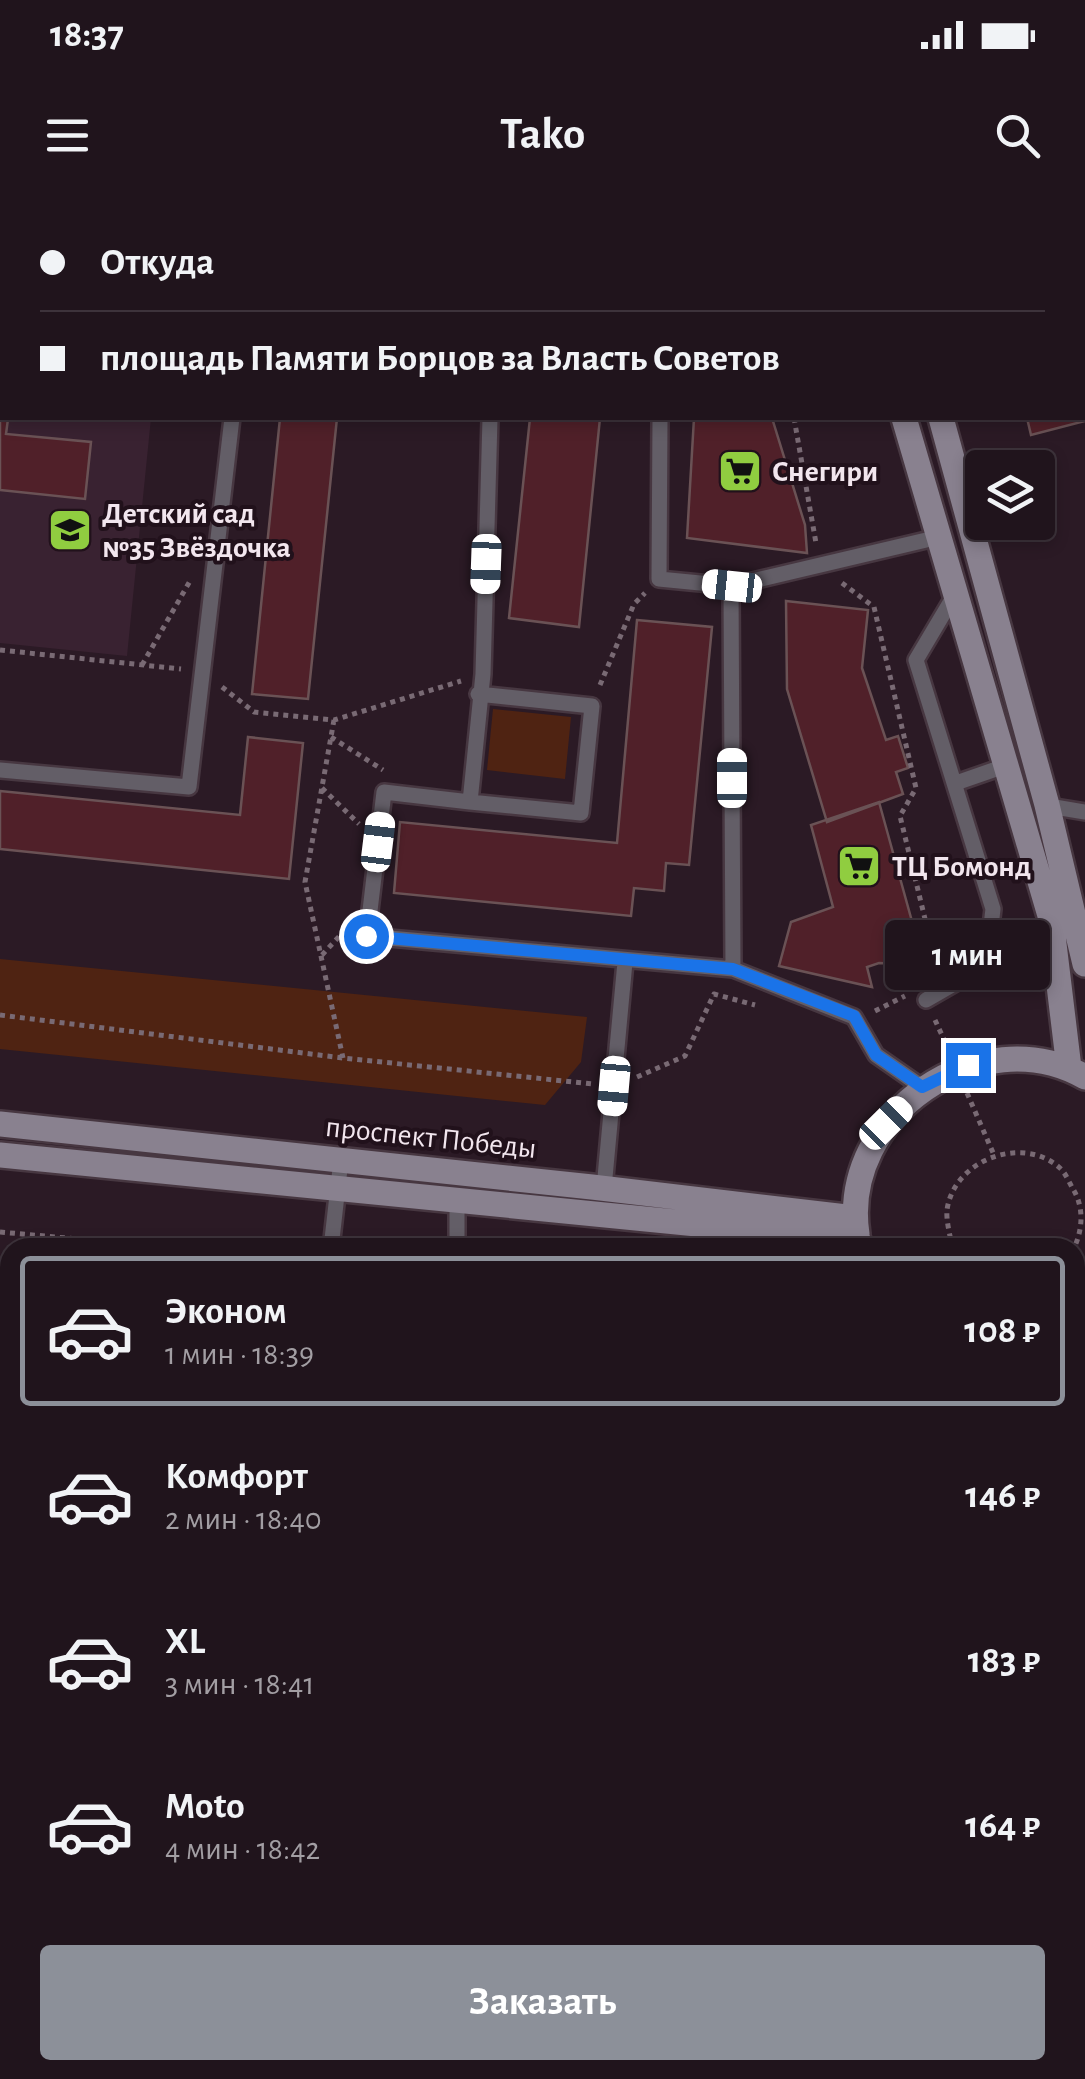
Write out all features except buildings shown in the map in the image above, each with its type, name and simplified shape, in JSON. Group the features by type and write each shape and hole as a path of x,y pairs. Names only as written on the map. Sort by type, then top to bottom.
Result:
{"main road":[{"path":"0,1155 857,1235 862,1168 886,1123 922,1087 968,1065 1018,1058 1077,1072 1052,919 905,420"},
{"path":"942,420 1048,805 1085,964"},
{"name":"проспект Победы","path":"0,1124 604,1188 857,1235"}],"lane":[{"path":"0,770 189,787 232,420"},
{"path":"470,802 483,674 490,420"},
{"path":"660,420 659,580 732,586 938,537"},
{"path":"732,586 733,969"},
{"path":"924,994 959,981 989,943 993,909 916,660 954,596"},
{"path":"478,694 592,706 581,813 384,792 366,936 733,969 854,1016 876,1055 922,1087"},
{"path":"956,783 1005,766"},
{"path":"1015,800 1085,812"},
{"path":"604,1188 625,962"},
{"path":"332,1238 341,1160"},
{"path":"456,1200 457,1238"}],"path":[{"path":"794,420 820,566 874,607 916,788 900,816 935,960 928,974"},
{"path":"142,665 190,580"},
{"path":"582,683 602,685 634,604 659,580"},
{"path":"0,650 202,672 254,712 334,720 483,674"},
{"path":"334,720 305,882 343,1058"},
{"path":"331,736 426,797"},
{"path":"322,788 378,842"},
{"path":"0,1014 343,1058 614,1086 685,1056 714,994 769,1008"},
{"path":"856,1021 924,994"},
{"path":"951,1238 947,1209 962,1175 994,1154 1029,1153 1061,1170 1080,1200 1079,1238"},
{"path":"0,1232 66,1238"}],"shaded area":[{"name":"Детский сад №35 Звёздочка","path":"0,420 151,420 127,656 0,643"},
{"path":"493,709 571,717 565,779 487,770"},
{"path":"0,959 587,1017 581,1062 545,1105 0,1049"}],"place":[{"name":"Снегири","path":"740,471"},
{"name":"Детский сад №35 Звёздочка","path":"70,530"},
{"name":"ТЦ Бомонд","path":"859,866"}],"route":[{"path":"366,936 733,969 854,1016 876,1055 922,1087 968,1065"}]}
